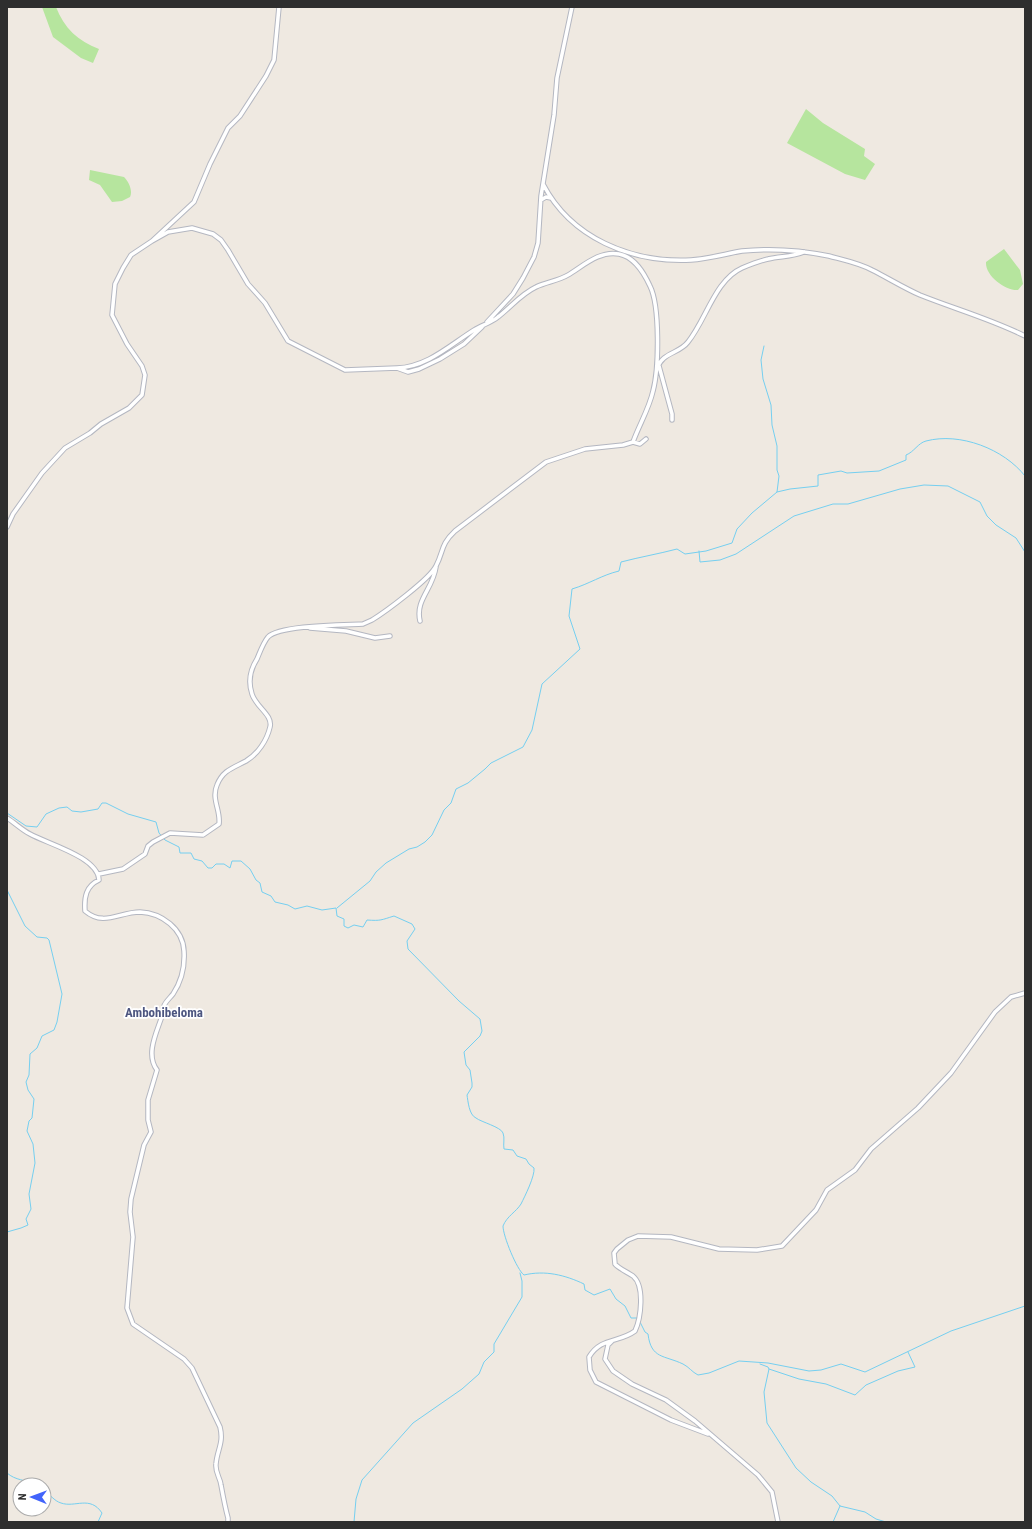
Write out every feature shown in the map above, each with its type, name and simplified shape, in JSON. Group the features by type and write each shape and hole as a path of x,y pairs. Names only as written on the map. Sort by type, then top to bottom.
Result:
{"street":[{"path":"152,241 194,202 210,164 228,128 240,116 266,76 274,60 279,7"},
{"path":"397,368 408,372 419,369 440,359 464,344 513,294 534,257 540,229 541,200 554,115 557,78 572,7"},
{"path":"544,184 551,198 564,215 576,225 617,250 639,267 651,289 656,303 656,373"},
{"path":"541,200 546,197 551,198"},
{"path":"7,528 13,514 25,497 65,448 90,433 101,424 129,408 142,395 144,374 142,366 112,315 116,284 122,268 131,256 168,232 192,228 213,234 221,240 248,284 265,303 288,342 345,370 414,366 429,360 484,325 498,318 513,303 536,287 565,277 597,256 621,254"},
{"path":"617,250 653,258 692,260 760,249 805,252 850,261 871,269 919,295 1025,336"},
{"path":"633,442 653,391 658,365 668,354 679,350 687,343 700,326 721,286 733,273 767,259 792,256 805,252"},
{"path":"658,365 672,414 672,420"},
{"path":"420,621 418,613 419,606 434,580 440,551 448,538 546,462 585,449 623,445 633,442 640,444 646,439"},
{"path":"99,874 123,869 145,854 148,846 153,842 170,833 203,835 219,824 220,819 214,796 216,786 231,767 247,761 256,753 264,742 270,727 271,721 258,706 250,684 251,673 255,662 268,636 284,630 363,624 372,620 422,582 436,566"},
{"path":"307,628 346,631 376,638 390,636"},
{"path":"7,818 28,833 87,860 99,874 99,880 87,889 84,900 85,911 88,914 99,919 140,912 153,914 173,925 182,936 184,947 184,966 179,984 164,1006 152,1046 152,1062 157,1070 148,1100 148,1120 151,1132 144,1145 131,1199 130,1212 133,1237 127,1308 133,1324 184,1359 192,1368 220,1427 222,1436 216,1463 216,1473 221,1483 228,1522"},
{"path":"708,1434 671,1420 596,1382 590,1370 589,1357 600,1344 613,1341 635,1331 641,1294 634,1277 620,1267 616,1266 614,1253 617,1249 633,1238 657,1235 719,1249 757,1250 782,1246 816,1210 827,1190 854,1170 871,1149 918,1108 951,1073 981,1030 999,1008 1011,997 1025,992"},
{"path":"613,1341 608,1346 605,1353 606,1362 613,1371 632,1384 666,1400 695,1421 708,1434 748,1466 772,1492 778,1522"}],"green space":[{"path":"42,7 56,7 63,21 78,38 99,49 93,63 81,58 53,37"},
{"path":"806,109 823,123 865,149 864,156 875,164 865,180 845,174 787,143"},
{"path":"90,170 124,177 130,187 130,197 122,201 112,202 100,185 89,180"},
{"path":"1004,249 1020,270 1023,284 1018,290 1013,290 997,282 987,267 986,262"}],"waterway":[{"path":"337,908 370,881 376,872 386,863 409,849 417,847 425,842 432,835 444,810 451,803 456,789 468,783 491,763 523,747 532,730 542,684 580,649 569,616 572,589 619,571 621,562 677,549 685,554 706,551 732,543 737,529 752,513 777,492 779,476 777,470 777,446 772,425 771,405 763,379 761,360 764,346"},
{"path":"777,492 818,486 818,475 841,471 847,473 879,471 906,460 906,455 923,442 939,439 967,441 980,445 1005,458 1016,466 1025,476"},
{"path":"699,551 700,562 720,560 736,554 794,516 833,504 848,504 900,489 924,485 948,486 980,502 987,516 996,525 1016,538 1025,552"},
{"path":"7,813 26,826 37,827 46,814 59,808 67,807 72,811 81,812 98,809 102,803 106,803 128,814 156,822 159,833 165,840 179,847 180,853 191,853 194,859 202,861 208,868 212,868 216,864 224,864 230,868 232,861 241,861 250,869 256,880 260,883 262,892 271,896 275,902 288,905 295,909 307,906 322,910 336,908 337,916 344,919 344,926 348,928 354,925 363,927 367,920 381,920 394,916 412,924 415,929 407,941 408,949 459,1001 480,1019 482,1031 480,1036 464,1052 466,1065 470,1070 472,1083 472,1087 467,1095 469,1108 472,1114 479,1120 495,1127 503,1133 504,1149 513,1150 517,1156 526,1159 534,1168 531,1181 521,1204 507,1219 503,1226 514,1260 524,1275 547,1273 570,1278 584,1284 585,1290 594,1295 610,1289 616,1299 625,1306 631,1318 637,1318"},
{"path":"7,890 25,926 37,937 47,938 49,940 62,994 54,1030 42,1036 37,1048 30,1054 29,1075 26,1082 28,1090 34,1099 32,1118 29,1121 27,1131 33,1144 35,1163 29,1194 31,1209 26,1219 28,1225 7,1232"},
{"path":"354,1522 356,1499 362,1480 413,1423 462,1389 479,1374 484,1362 494,1352 494,1344 522,1297 522,1281 520,1273"},
{"path":"640,1322 645,1332 648,1334 652,1348 655,1352 683,1364 698,1375 709,1373 739,1361 768,1363 809,1371 821,1370 841,1364 865,1372 951,1331 1025,1306"},
{"path":"769,1369 799,1379 826,1384 855,1395 866,1385 898,1371 915,1367 908,1352"},
{"path":"760,1364 768,1367 769,1369 764,1392 767,1423 796,1468 811,1482 832,1496 840,1506 865,1512 876,1519 886,1522"},
{"path":"7,1473 14,1477"},
{"path":"52,1498 56,1501 66,1504 87,1503 92,1505 102,1513 98,1522"},
{"path":"833,1522 840,1506"}],"district":[{"name":"Ambohibeloma","path":"164,1012"}]}
